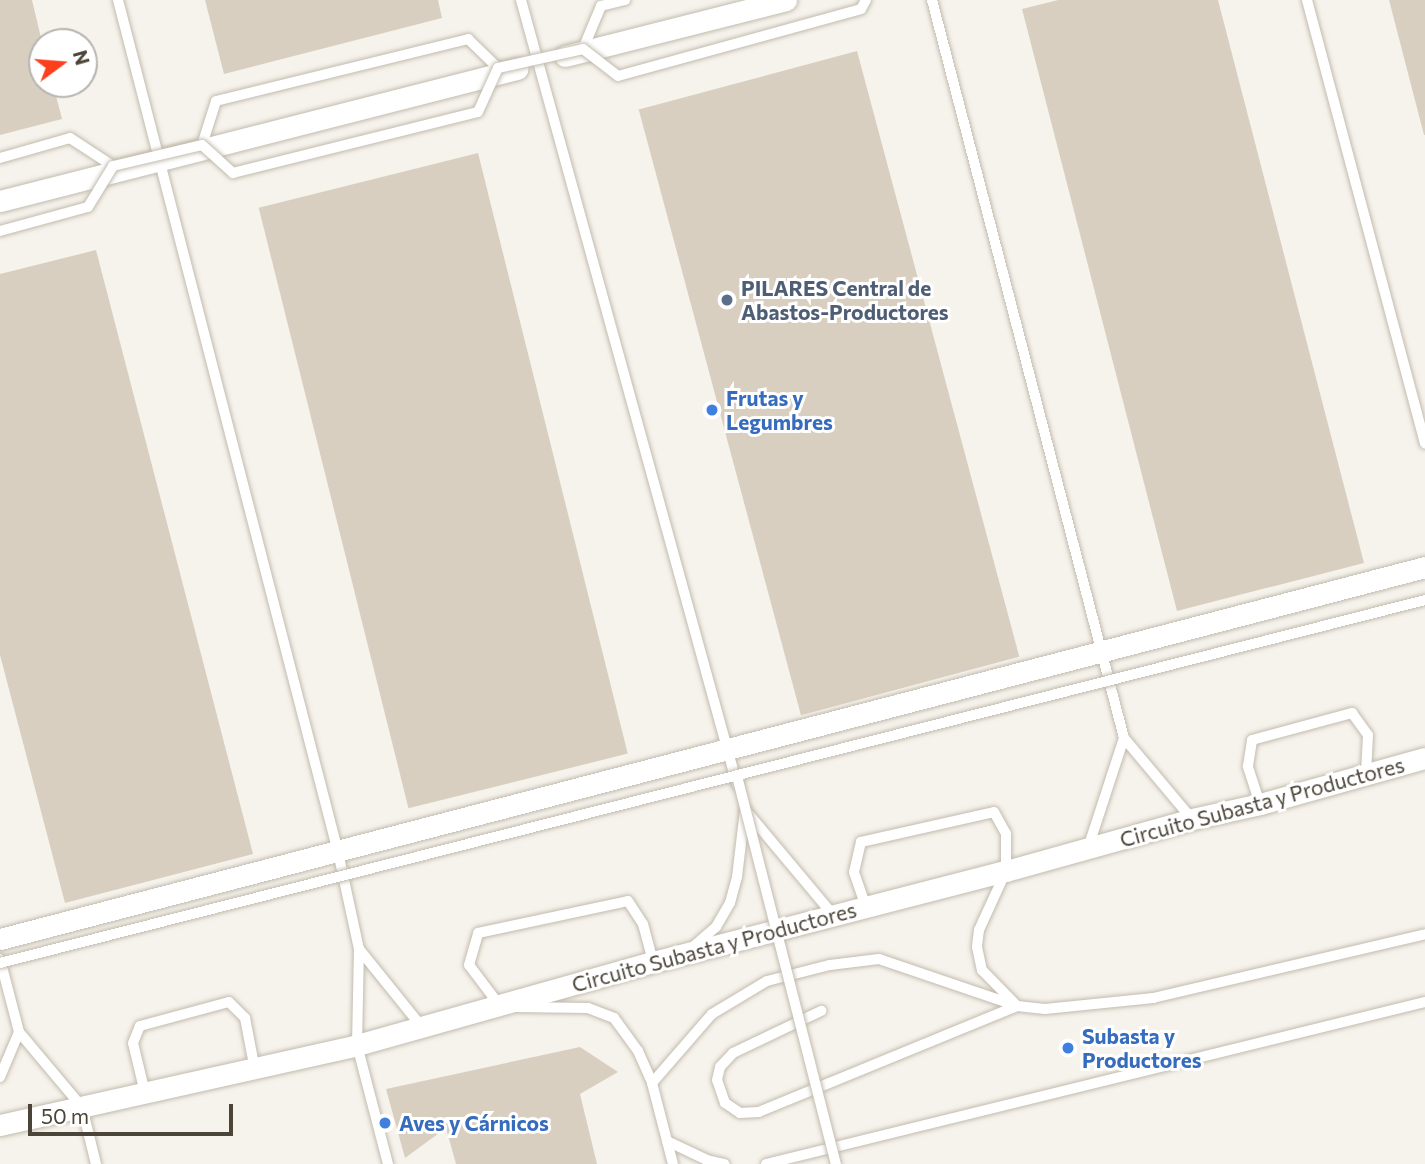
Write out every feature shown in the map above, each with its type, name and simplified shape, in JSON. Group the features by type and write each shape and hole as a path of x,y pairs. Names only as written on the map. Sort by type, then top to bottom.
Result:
{"street":[{"path":"0,201 786,0"},
{"path":"0,939 1425,567"},
{"name":"Circuito Subasta y Productores","path":"0,1125 357,1045 653,962 1006,871 1192,819 1260,804 1425,758"}],"lane":[{"path":"118,0 338,852 359,949 357,1045 388,1164"},
{"path":"521,0 726,750 745,810 833,915"},
{"path":"583,49 601,6 625,0"},
{"path":"583,49 618,76 861,9 866,0"},
{"path":"932,0 1124,738 1192,819"},
{"path":"1307,0 1425,444"},
{"path":"202,145 216,101 468,39 498,68"},
{"path":"498,68 583,49"},
{"path":"202,145 233,173 478,112 498,68"},
{"path":"0,158 70,138 113,166"},
{"path":"0,231 88,207 113,166 202,145"},
{"path":"96,1164 82,1107 19,1032 0,961 1425,600"},
{"path":"1260,804 1248,766 1252,740 1352,713 1368,735 1366,774"},
{"path":"1088,848 1124,738"},
{"path":"737,776 836,1164"},
{"path":"687,953 716,927 730,903 737,877 745,810"},
{"path":"866,907 855,872 862,842 994,812 1006,834 1006,871 979,930 977,947 982,970 1017,1006"},
{"path":"653,962 643,924 628,901 478,933 469,965 499,1006 556,1010 589,1008 614,1018 638,1051 652,1083 673,1164"},
{"path":"652,1083 712,1014 767,981 830,965 879,959 1017,1006 1045,1009 1153,998 1425,934"},
{"path":"359,949 422,1027"},
{"path":"766,1164 1425,1002"},
{"path":"145,1093 133,1043 141,1026 229,1003 245,1018 255,1070"},
{"path":"821,1011 733,1053 720,1068 717,1080 725,1103 740,1113 759,1112 1017,1006"},
{"path":"0,1077 19,1032"},
{"path":"667,1141 707,1160 725,1164"}],"building":[{"path":"0,0 32,0 39,28 28,28 28,98 57,98 62,119 0,135"},
{"path":"205,0 438,0 442,18 224,74"},
{"path":"1058,0 1218,0 1364,563 1177,611 1022,9"},
{"path":"1389,0 1425,0 1425,135 1424,135"},
{"path":"857,51 1019,657 801,715 639,109"},
{"path":"478,153 628,754 408,808 259,208"},
{"path":"96,250 253,854 65,903 0,655 0,274"},
{"path":"580,1047 618,1072 580,1094 597,1164 456,1164 446,1128 405,1158 386,1089"}],"place":[{"name":"PILARES Central de Abastos-Productores","path":"727,300"},
{"name":"Frutas y Legumbres","path":"712,410"},
{"name":"Subasta y Productores","path":"1068,1048"},
{"name":"Aves y Cárnicos","path":"385,1123"}]}
